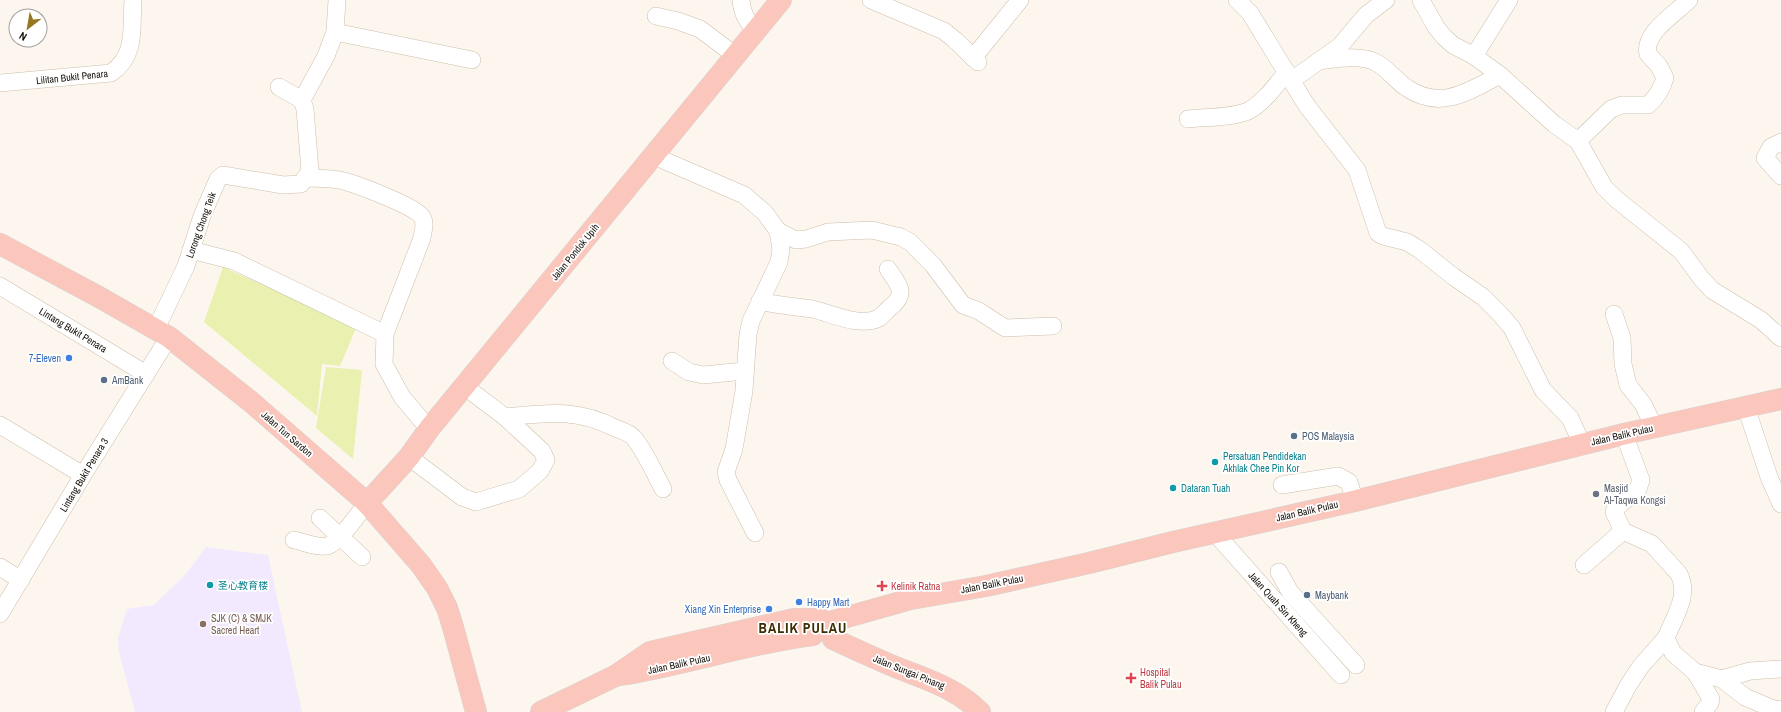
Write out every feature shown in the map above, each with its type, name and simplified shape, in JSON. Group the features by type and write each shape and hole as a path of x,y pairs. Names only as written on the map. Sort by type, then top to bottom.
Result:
{"main road":[{"name":"Jalan Pondok Upih","path":"367,503 409,457 429,429 464,386 781,0"},
{"name":"Jalan Tun Sardon","path":"0,244 99,297 162,333 250,401 367,503 421,565 437,588 447,608 453,627 476,712"},
{"name":"Jalan Balik Pulau","path":"541,712 615,676 659,669 788,638 825,628 911,599 986,586 1089,563 1173,542 1355,501 1624,434 1781,399"},
{"name":"Jalan Sungai Pinang","path":"825,628 871,657 956,691 980,712"}],"street":[{"name":"Lilitan Bukit Penara","path":"0,83 111,73 121,66 131,48 133,0"},
{"path":"302,100 326,56 335,32 337,0"},
{"path":"742,0 742,12 747,22 755,31"},
{"path":"872,0 944,31 975,60 1020,0"},
{"path":"1237,0 1250,13 1307,106 1357,170 1378,233 1383,236 1407,242 1420,250 1454,277 1483,297 1500,314 1512,328 1543,390 1570,418 1582,444"},
{"path":"1188,119 1237,114 1249,110 1289,76 1319,61 1340,46 1366,15 1386,0"},
{"path":"1422,0 1436,27 1444,37 1453,46 1474,56 1500,75 1554,124 1578,141 1604,187 1616,199 1681,251 1712,290 1761,320 1781,338"},
{"path":"1474,56 1509,0"},
{"path":"1578,141 1611,108 1622,105 1648,106 1654,100 1665,78 1659,66 1648,54 1648,42 1652,34 1689,0"},
{"path":"656,16 678,21 700,29 736,56"},
{"path":"335,32 472,60"},
{"path":"1319,61 1359,59 1376,62 1407,88 1418,95 1439,100 1468,92 1500,75"},
{"path":"280,87 302,100 305,109 310,171 305,178"},
{"path":"1781,142 1771,147 1765,158 1781,176"},
{"path":"654,156 744,195 765,212 778,231 780,249 779,262 751,321 748,334 744,392 734,449 726,472 728,480 755,534"},
{"name":"Lorong Chong Teik","path":"162,333 202,216 218,179 223,175 283,185 301,184 305,178"},
{"path":"305,178 344,181 365,188 413,209 422,218 424,223 422,238 385,334 384,364 402,397 429,429"},
{"path":"778,231 796,240 806,239 828,232 872,230 901,237 910,242 932,265 964,305 979,311 1004,328 1053,326"},
{"path":"191,250 234,261 385,334"},
{"path":"760,301 774,305 814,310 839,318 865,321 878,318 898,301 901,294 900,286 888,269"},
{"name":"Lintang Bukit Penara","path":"0,286 146,374"},
{"path":"1614,314 1622,338 1623,364 1628,385 1643,404 1654,427"},
{"name":"Lintang Bukit Penara 3","path":"0,614 83,475 146,374 162,333"},
{"path":"672,361 689,372 703,375 745,371"},
{"path":"409,457 462,497 476,502 519,489 540,471 546,460 542,451 505,418 464,386"},
{"path":"1746,407 1769,477 1781,504"},
{"path":"505,418 544,413 569,413 600,420 633,436 649,461 663,489"},
{"path":"0,425 83,475"},
{"path":"1614,712 1637,672 1666,638 1682,602 1683,594 1679,574 1652,544 1624,531 1614,512 1615,509 1638,489 1641,480 1624,434"},
{"path":"1282,485 1338,476 1349,482 1355,501"},
{"path":"294,540 321,546 329,545 340,536 367,503"},
{"path":"320,518 362,557"},
{"path":"1584,565 1624,531"},
{"name":"Jalan Quah Sin Kheng","path":"1216,533 1340,675"},
{"path":"0,567 21,580"},
{"path":"1279,572 1290,592 1356,666"},
{"path":"1666,638 1673,653 1695,672 1711,699 1710,703 1703,712"},
{"path":"1722,679 1750,671 1781,669"},
{"path":"1695,672 1722,679 1745,696 1771,708 1781,710"}],"shaded area":[{"name":"SJK (C) & SMJK Sacred Heart","path":"206,547 268,555 302,712 135,712 119,652 118,638 127,609 154,605 185,575"}],"green space":[{"path":"223,267 356,328 340,366 322,364 317,416 204,322"},
{"path":"326,367 362,370 353,459 316,428"}],"place":[{"name":"7-Eleven","path":"69,358"},
{"name":"AmBank","path":"104,380"},
{"name":"POS Malaysia","path":"1294,436"},
{"name":"Persatuan Pendidekan Akhlak Chee Pin Kor","path":"1215,462"},
{"name":"Dataran Tuah","path":"1173,488"},
{"name":"Masjid Al-Taqwa Kongsi","path":"1596,494"},
{"name":"圣心教育楼","path":"210,585"},
{"name":"Kelinik Ratna","path":"882,586"},
{"name":"Maybank","path":"1307,595"},
{"name":"Happy Mart","path":"799,602"},
{"name":"Xiang Xin Enterprise","path":"769,609"},
{"name":"SJK (C) & SMJK Sacred Heart","path":"203,624"},
{"name":"Hospital Balik Pulau","path":"1131,678"}],"district":[{"name":"BALIK PULAU","path":"803,628"}]}
